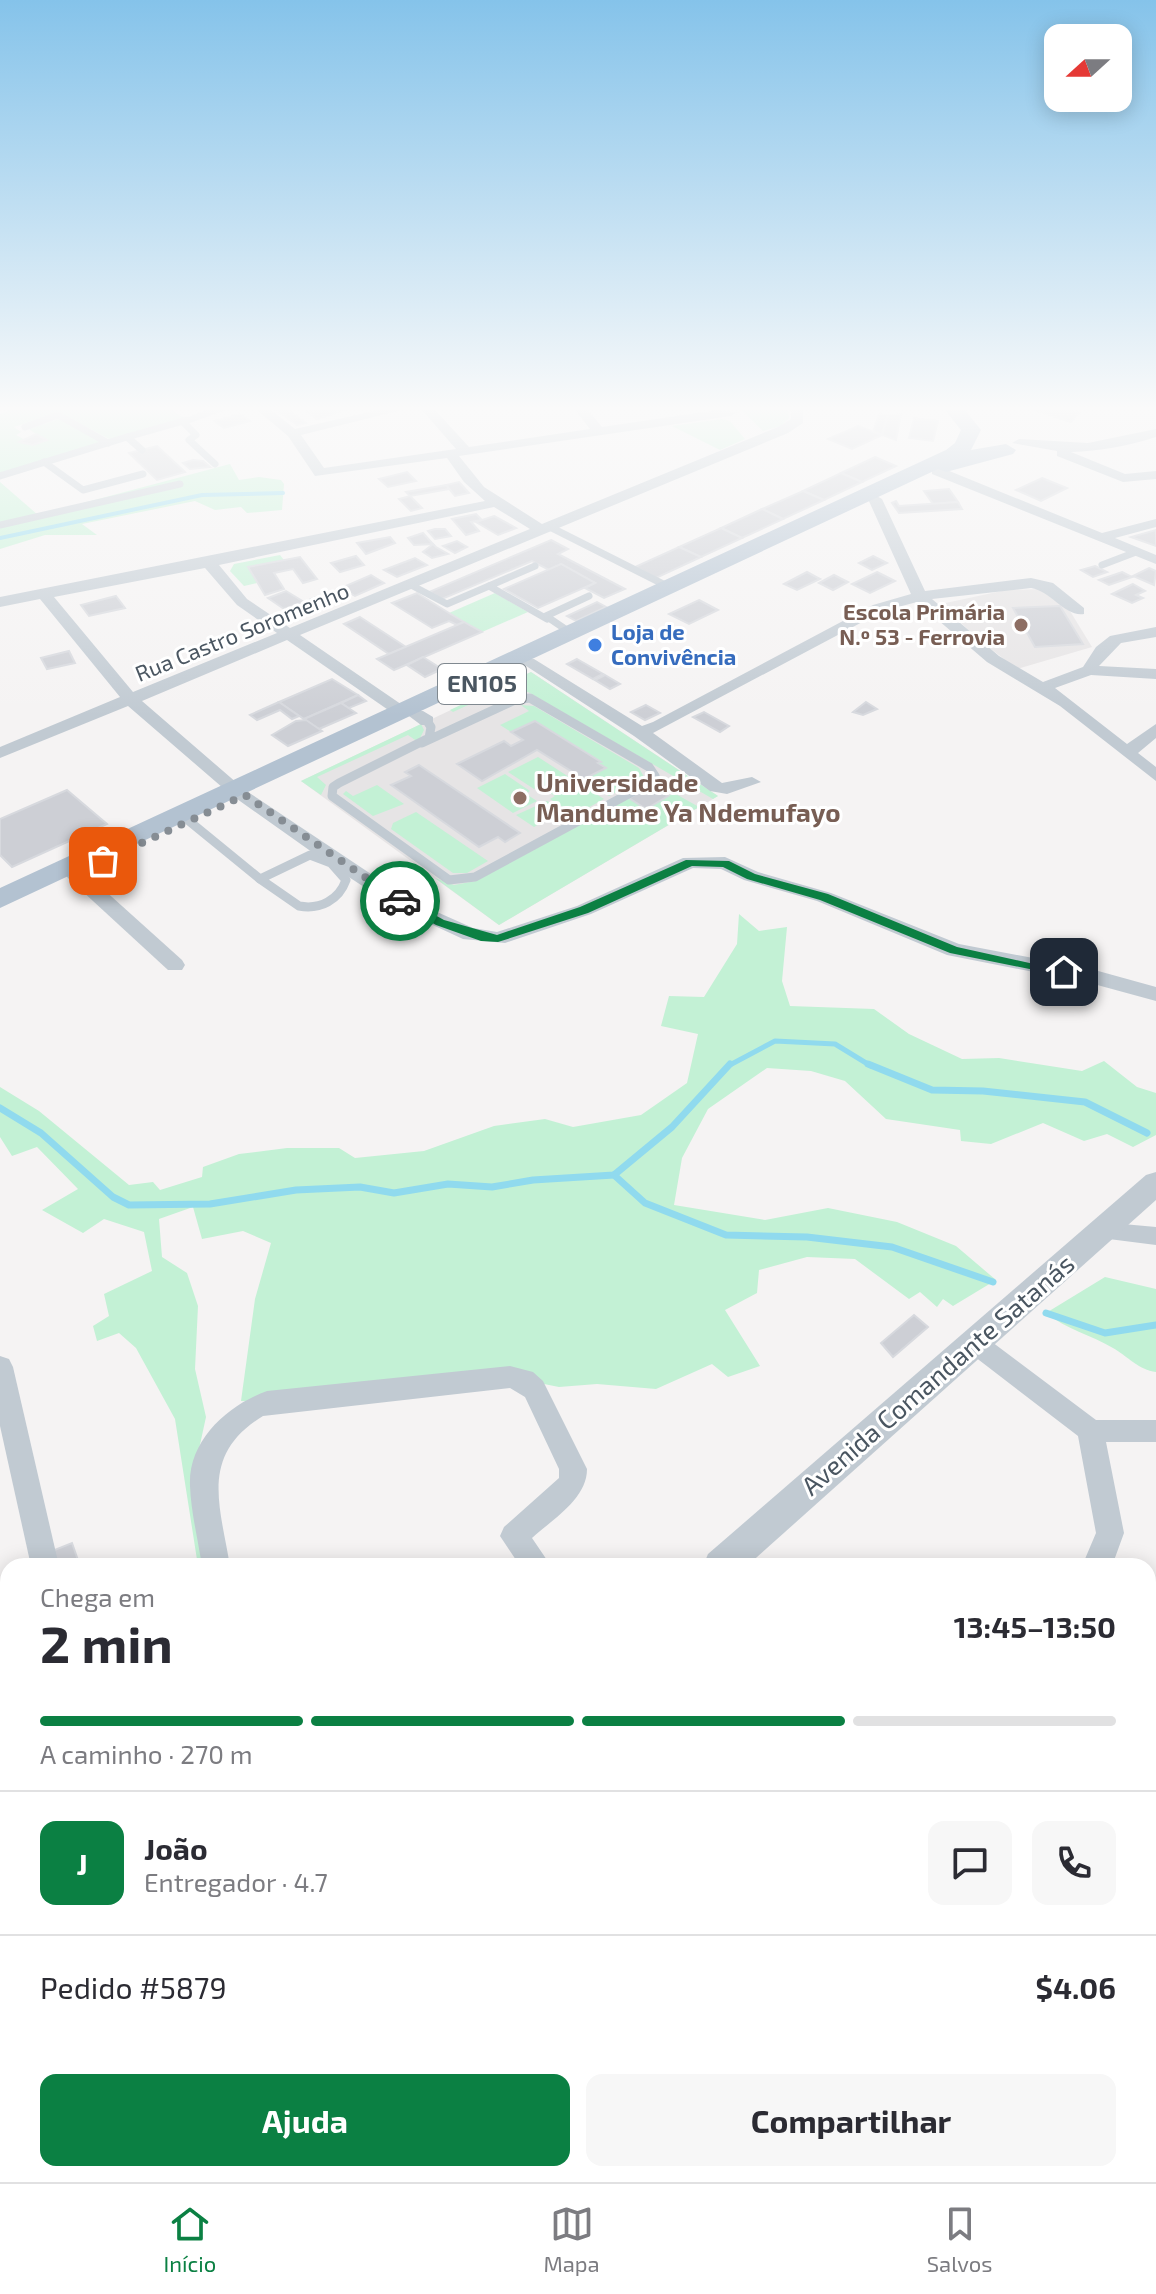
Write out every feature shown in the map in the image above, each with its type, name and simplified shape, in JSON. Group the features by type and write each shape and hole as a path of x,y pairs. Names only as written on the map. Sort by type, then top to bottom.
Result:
{"main road":[{"name":"EN105","path":"416,716 571,633 831,512"},
{"name":"EN105","path":"0,899 416,716 848,512"},
{"name":"EN105","path":"0,909 189,821 240,792"}],"street":[{"path":"0,602 45,596 453,512"},
{"path":"513,512 547,529"},
{"name":"Rua Castro Soromenho","path":"0,753 547,529 578,512"},
{"path":"881,512 920,596 959,633 1066,702 1156,776"},
{"path":"1036,512 1156,560"},
{"path":"1099,538 1156,523"},
{"path":"209,563 242,602 416,716"},
{"path":"640,732 659,726 878,608 920,596 1031,583 1048,586 1079,611"},
{"path":"45,596 132,701 240,792 399,900 440,923 485,938 498,938 584,910 690,862 725,863 751,876 824,897 954,950 1091,976 1156,994"},
{"path":"1089,670 1099,649 1106,643 1120,637 1156,632"},
{"path":"528,662 640,732 716,787 727,789 752,782"},
{"path":"1041,688 1089,670 1156,674"},
{"path":"1127,753 1156,729"},
{"path":"75,874 175,965"},
{"name":"Avenida Comandante Satanás","path":"730,1558 1156,1183"},
{"path":"1101,1231 1156,1236"},
{"path":"975,1343 1091,1431 1156,1431"},
{"path":"0,1367 9,1457 42,1558"},
{"path":"215,1558 203,1484 204,1470 219,1434 247,1410 267,1402 510,1377 524,1380 534,1389 573,1469 573,1480 568,1488 514,1536 531,1558"},
{"path":"1091,1431 1092,1455 1110,1529 1108,1544 1100,1558"}],"lane":[{"path":"0,525 69,512"},
{"path":"547,529 665,589"},
{"path":"1102,565 1136,552"},
{"path":"411,585 447,604 535,566"},
{"path":"489,586 571,633"},
{"path":"547,619 548,614 589,596"},
{"path":"530,698 649,767 655,776 647,784 475,877 449,880 332,796 333,787 339,783 422,743 515,700 530,698"},
{"path":"416,716 456,727"},
{"path":"416,716 431,733 422,743"},
{"path":"189,821 260,879 298,909 307,910 336,898 346,880 341,871 318,855 310,855 260,879"}],"shaded area":[{"name":"Escola Primária N.º 53 - Ferrovia","path":"1043,589 1070,611 1092,647 1017,669 978,639 941,604 1006,590"},
{"name":"Universidade Mandume Ya Ndemufayo","path":"531,672 718,796 499,925 301,781"}],"green space":[{"path":"0,512 34,512 38,515 50,512 142,512 82,524 97,535 45,535 0,549"},
{"path":"280,555 284,560 249,567 257,583 244,586 230,571 234,564"},
{"path":"495,593 528,612 482,632 449,613"},
{"path":"531,672 718,796 713,799 528,692 517,692 507,687 453,712 450,710"},
{"path":"521,705 534,706 639,768 644,777 609,796 584,779 605,769 598,763 601,761 535,721 511,732 500,725 529,711"},
{"path":"421,724 424,730 418,742 408,735 317,777 326,785 321,795 301,781"},
{"path":"538,757 569,777 545,789 540,786 534,789 508,772"},
{"path":"505,774 530,791 526,794 537,801 513,813 477,788"},
{"path":"571,778 604,799 575,815 550,799 555,796 547,791"},
{"path":"377,785 404,804 373,816 343,794 346,791 353,796"},
{"path":"674,793 699,807 499,925 435,878 454,885 476,881 629,798 646,809"},
{"path":"547,801 572,817 561,823 551,817 534,827 516,815"},
{"path":"416,812 488,861 467,873 453,873 391,829 393,823"},
{"path":"739,914 759,931 787,927 782,981 790,1006 874,1009 909,1034 962,1059 999,1058 1082,1071 1104,1061 1137,1087 1156,1093 1156,1135 1133,1147 1107,1134 1084,1141 1043,1123 991,1144 961,1141 960,1130 886,1119 845,1081 811,1071 767,1068 708,1109 682,1158 674,1205 765,1220 828,1208 897,1222 956,1246 996,1280 953,1306 943,1299 937,1307 920,1292 909,1299 855,1259 807,1257 759,1270 757,1293 725,1310 760,1366 728,1377 712,1364 656,1389 597,1384 559,1387 524,1380 267,1402 241,1401 255,1299 271,1243 243,1231 202,1239 193,1207 159,1219 162,1257 187,1273 198,1306 195,1369 206,1417 196,1463 214,1558 197,1558 175,1419 136,1348 119,1333 97,1341 93,1326 109,1316 104,1294 152,1271 144,1232 104,1219 83,1233 42,1210 78,1189 37,1147 12,1156 0,1137 0,1087 39,1111 129,1185 153,1182 160,1190 202,1177 203,1167 239,1154 287,1148 339,1148 355,1158 424,1151 494,1126 545,1119 573,1127 641,1115 687,1083 698,1034 661,1026 669,996 704,997 737,944"},
{"path":"1105,1277 1156,1289 1156,1372 1139,1366 1113,1348 1046,1313"}],"building":[{"path":"756,512 768,512 783,519 742,538 721,528"},
{"path":"768,512 798,512 783,519"},
{"path":"476,514 482,520 471,522 479,531 466,535 452,519"},
{"path":"494,516 516,528 498,535 476,522"},
{"path":"721,528 742,538 701,557 679,547"},
{"path":"445,529 451,536 435,539 428,531"},
{"path":"1156,530 1156,546 1131,537"},
{"path":"423,533 433,544 414,545 408,538"},
{"path":"390,537 395,543 366,554 357,543"},
{"path":"551,540 568,549 558,554 625,589 604,598 585,588 595,583 561,564 549,570 532,561 442,599 429,592"},
{"path":"457,541 467,547 455,553 443,546"},
{"path":"433,544 448,554 432,558 423,552"},
{"path":"679,547 701,557 656,578 635,567"},
{"path":"356,556 364,565 340,572 331,563"},
{"path":"873,556 887,563 872,570 859,563"},
{"path":"300,557 317,579 303,583 293,569 274,573 284,589 265,595 248,567"},
{"path":"415,558 427,565 397,577 384,570"},
{"path":"561,564 595,583 538,608 504,589"},
{"path":"1095,566 1107,572 1093,577 1081,570"},
{"path":"1149,568 1156,571 1154,585 1133,576"},
{"path":"807,572 820,579 797,590 784,584"},
{"path":"877,572 895,581 870,593 852,584"},
{"path":"1122,572 1132,577 1109,585 1099,580"},
{"path":"371,575 384,583 355,596 341,588"},
{"path":"834,575 848,582 833,590 819,583"},
{"path":"1133,584 1145,591 1136,595 1143,598 1132,603 1112,594"},
{"path":"286,591 304,602 284,609 268,598"},
{"path":"325,593 340,602 313,613 304,608 310,605 304,602"},
{"path":"417,593 464,622 457,625 449,621 432,628 392,603"},
{"path":"116,596 125,608 89,616 81,605"},
{"path":"699,600 718,610 689,624 669,614"},
{"path":"597,602 606,607 576,621 567,616"},
{"path":"1060,606 1083,644 1035,647 1013,608"},
{"path":"360,617 406,647 389,654 344,624"},
{"path":"464,622 482,632 394,670 377,659"},
{"path":"69,651 75,663 47,669 41,658"},
{"path":"423,657 442,669 425,677 407,665"},
{"path":"577,659 603,674 593,679 567,664"},
{"path":"605,675 620,684 610,689 595,680"},
{"path":"332,679 358,695 304,719 279,702"},
{"path":"358,695 366,701 349,708 341,703"},
{"path":"279,702 299,716 292,719 280,710 257,720 250,715"},
{"path":"866,702 877,709 863,715 853,712"},
{"path":"341,703 356,713 319,729 304,719"},
{"path":"646,705 660,713 645,720 631,712"},
{"path":"704,712 729,726 720,732 693,717"},
{"path":"306,720 322,731 288,746 272,735 296,721"},
{"path":"535,721 606,768 584,779 537,750 482,781 457,764 504,741 511,746 523,740 511,732"},
{"path":"419,765 520,833 505,842 498,837 479,847 391,785 411,776 405,772"},
{"path":"651,786 668,796 646,809 629,798"},
{"path":"67,790 107,824 12,867 0,855 0,819"},
{"path":"914,1315 928,1327 893,1357 881,1343"},
{"path":"72,1543 77,1558 54,1558 52,1551"}],"waterway":[{"path":"0,538 123,512"},
{"path":"728,1066 775,1041 835,1044 871,1066"},
{"path":"868,1064 932,1090 983,1091 1085,1102 1147,1133"},
{"path":"614,1175 672,1127 728,1066"},
{"path":"0,1108 41,1133 113,1197 129,1205 210,1204 296,1190 360,1187 394,1193 448,1184 492,1187 533,1180 614,1175"},
{"path":"614,1175 645,1203 726,1235 807,1237 892,1247 993,1282"},
{"path":"1046,1313 1105,1333 1156,1325"}],"way so far":[{"path":"103,861 245,795 400,901"}],"place":[{"name":"Escola Primária N.º 53 - Ferrovia","path":"1021,625"},
{"name":"Loja de Convivência","path":"595,645"},
{"name":"Universidade Mandume Ya Ndemufayo","path":"520,798"}],"route":[{"path":"400,901 440,923 485,938 498,938 584,910 690,862 725,863 751,876 824,897 954,950 1064,972"}]}
